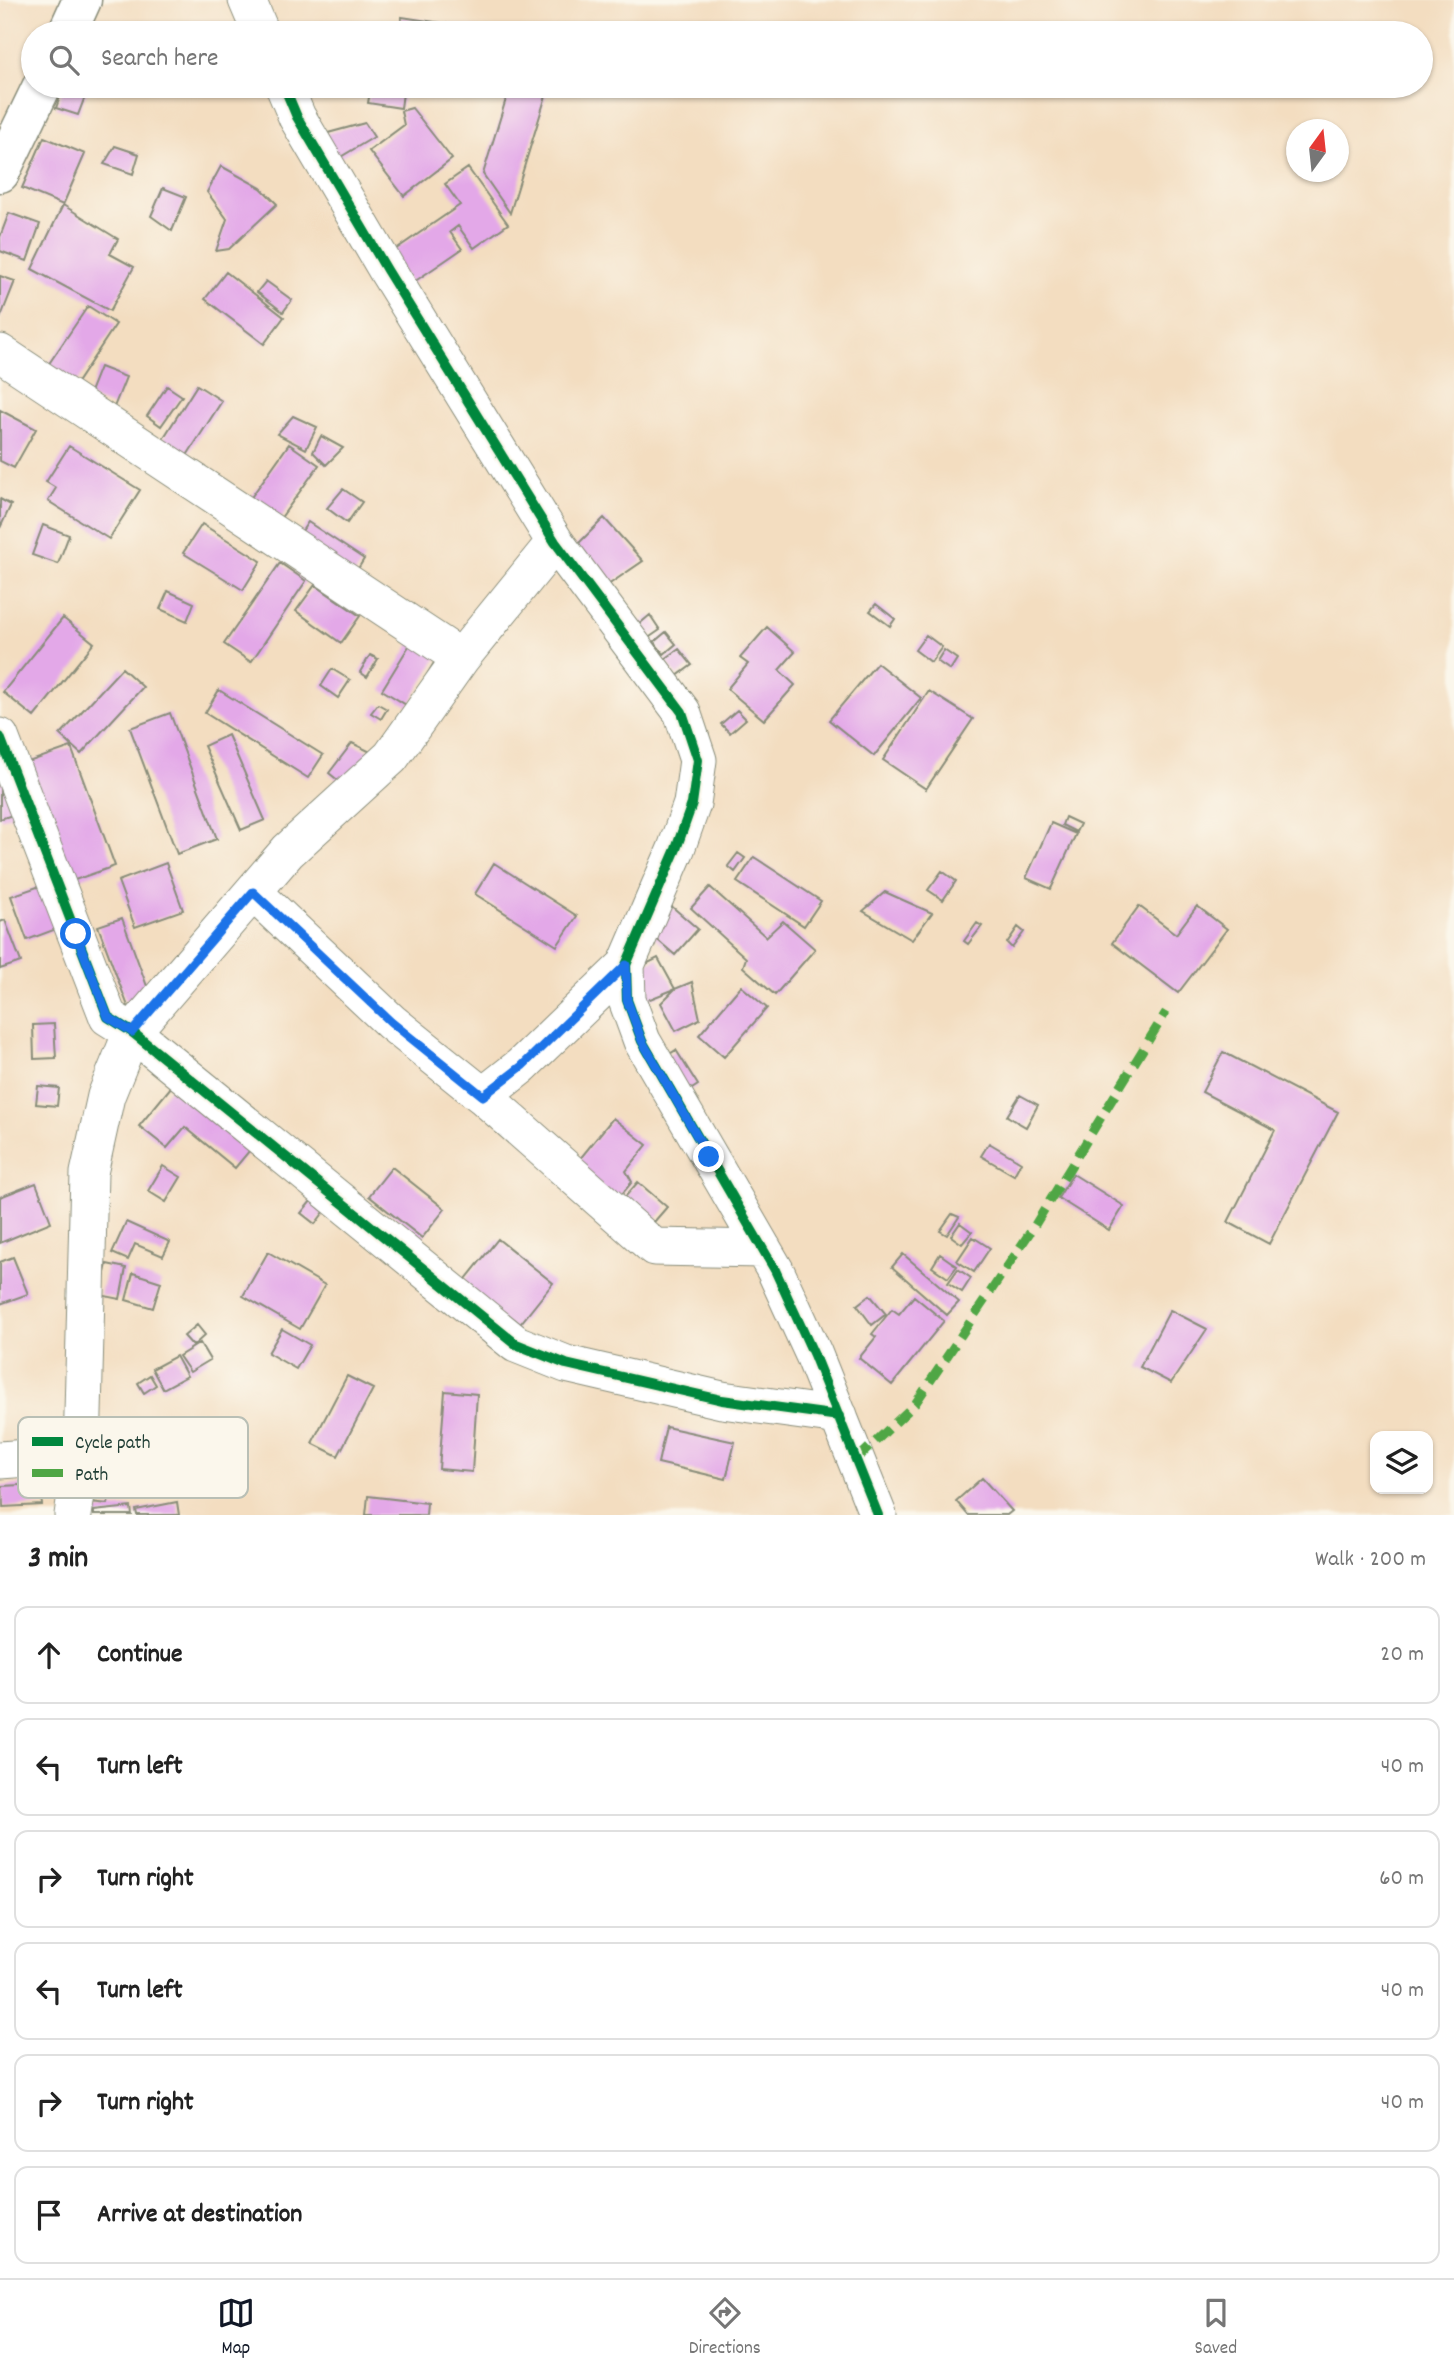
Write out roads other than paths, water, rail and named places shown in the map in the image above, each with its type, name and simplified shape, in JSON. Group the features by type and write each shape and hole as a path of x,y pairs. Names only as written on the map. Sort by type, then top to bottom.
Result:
{"street":[{"path":"72,21 82,0"},
{"path":"247,0 256,21"},
{"path":"0,173 36,98"},
{"path":"289,98 297,117 387,271 555,542 682,712 698,760 692,804 676,849 626,965 522,1066 483,1096"},
{"path":"0,354 461,658"},
{"path":"83,1417 89,1173 106,1096 132,1032 288,851 391,757 461,658 555,542"},
{"path":"0,737 108,1017 132,1032 516,1344 566,1364 709,1397 839,1416"},
{"path":"253,892 391,1022 483,1096 654,1247 763,1249"},
{"path":"626,965 627,1000 642,1041 775,1270 839,1416 878,1515"},
{"path":"0,1460 18,1459"}]}
